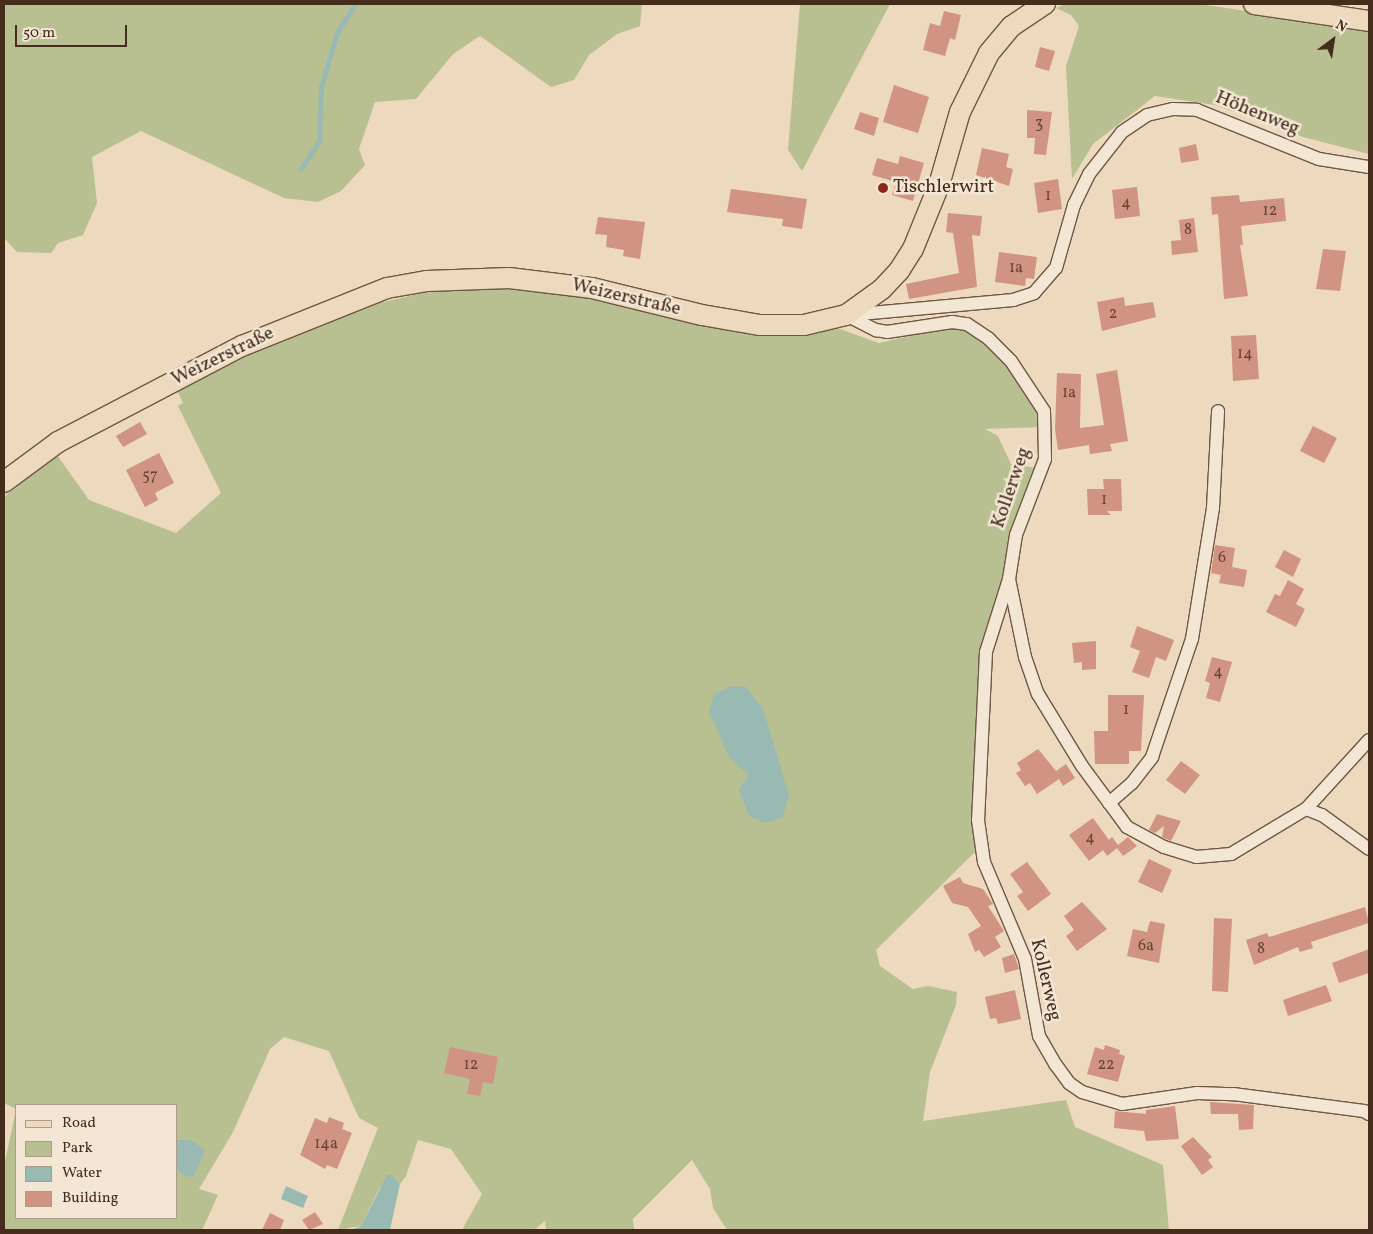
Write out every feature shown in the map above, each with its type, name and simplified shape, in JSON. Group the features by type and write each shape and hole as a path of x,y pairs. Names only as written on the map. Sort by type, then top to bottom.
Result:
{"main road":[{"name":"Weizerstraße","path":"4,482 58,442 242,346 386,288 427,281 474,278 544,281 760,325 804,325 846,315 861,306 900,271 926,219 960,112 977,72 1000,38 1042,4"},
{"path":"1254,4 1369,21"}],"street":[{"name":"Höhenweg","path":"846,315 999,302 1034,293 1056,268 1074,205 1089,174 1122,132 1147,115 1173,109 1197,110 1319,159 1369,167"},
{"name":"Kollerweg","path":"846,315 876,330 887,332 946,323 967,324 999,348 1035,393 1046,417 1046,454 1016,535 1009,579 989,635 983,670 979,834 984,862 1025,959 1039,1036 1056,1065 1069,1083 1082,1092 1122,1104 1197,1093 1232,1094 1364,1110 1369,1114"},
{"path":"1109,803 1132,783 1152,757 1192,640 1213,508 1218,411"},
{"name":"Kollerweg","path":"1009,579 1024,656 1038,694 1082,766 1127,827 1164,847 1196,857 1231,854 1306,810 1369,740"},
{"path":"1306,810 1322,815 1369,849"}],"green space":[{"path":"4,4 642,4 640,26 617,34 589,55 574,80 551,87 480,36 453,54 416,99 375,102 359,149 365,165 341,191 318,202 284,198 141,131 92,157 97,203 83,235 58,243 51,253 17,252 4,238"},
{"path":"800,4 890,4 802,171 788,150"},
{"path":"1066,4 1199,4 1369,29 1369,154 1303,137 1215,105 1155,96 1093,144 1072,179 1066,66 1079,26 1071,15 1056,8"},
{"path":"481,287 557,291 799,335 837,328 879,343 947,327 961,327 996,351 1035,402 1042,427 985,429 998,436 1011,464 1037,468 981,652 975,756 977,850 876,950 880,966 913,989 928,986 957,992 956,1005 930,1072 923,1121 1066,1100 1075,1127 1163,1165 1169,1230 727,1230 713,1208 710,1189 692,1160 633,1219 634,1230 546,1230 545,1221 534,1230 462,1230 482,1194 451,1149 418,1140 406,1176 400,1184 393,1175 379,1189 361,1226 338,1230 378,1128 359,1118 329,1051 284,1037 270,1049 233,1132 199,1189 218,1195 202,1230 4,1230 4,1166 15,1115 15,1219 178,1219 178,1171 185,1176 190,1139 178,1140 178,1104 15,1104 15,1108 4,1103 4,497 57,455 89,500 176,533 221,493 178,406 183,403 177,390 291,334 362,307 422,293","holes":["763,709 771,742 739,789 748,775"]}],"water":[{"path":"732,686 746,687 763,709 789,795 783,817 765,823 749,816 739,789 748,775 729,757 709,712 714,694"},
{"path":"190,1139 205,1151 193,1177 185,1176 178,1171 178,1140"},
{"path":"387,1175 393,1175 400,1184 390,1230 351,1230 361,1226"},
{"path":"286,1186 308,1196 303,1208 281,1199"}],"building":[{"path":"944,11 961,15 955,40 950,38 945,56 923,50 930,23 940,26"},
{"path":"1040,47 1055,51 1049,71 1035,67"},
{"path":"894,85 929,97 918,133 883,122"},
{"path":"1027,110 1052,112 1046,155 1034,154 1035,138 1027,138"},
{"path":"860,112 879,118 874,136 854,129"},
{"path":"1196,144 1199,160 1181,163 1179,148"},
{"path":"982,148 1009,154 1006,167 1013,169 1009,186 976,175"},
{"path":"900,156 924,163 913,201 892,195 896,182 872,175 877,158 898,164"},
{"path":"1058,179 1062,209 1038,213 1034,183"},
{"path":"1137,187 1140,216 1115,219 1112,190"},
{"path":"731,189 807,199 802,229 782,226 783,219 727,212"},
{"path":"1239,195 1240,202 1284,198 1286,221 1241,226 1243,245 1240,245 1248,296 1224,299 1218,214 1212,215 1211,197"},
{"path":"948,213 982,216 980,236 972,235 977,287 909,299 906,284 959,273 953,233 946,232"},
{"path":"598,217 645,222 640,259 623,256 624,250 606,247 607,235 595,234"},
{"path":"1194,218 1198,252 1172,255 1171,241 1181,240 1179,220"},
{"path":"1323,249 1346,251 1340,291 1316,289"},
{"path":"999,252 1037,257 1034,279 1026,278 1025,286 995,282"},
{"path":"1124,297 1125,306 1153,302 1156,317 1102,331 1097,302"},
{"path":"1256,335 1259,379 1233,381 1231,336"},
{"path":"1117,370 1128,441 1110,444 1112,451 1090,454 1089,445 1058,450 1055,429 1057,373 1081,374 1080,428 1104,425 1096,374"},
{"path":"140,422 147,434 123,447 116,436"},
{"path":"1313,426 1337,438 1324,463 1300,451"},
{"path":"159,453 174,483 155,493 158,500 145,507 126,470"},
{"path":"1103,479 1121,479 1122,511 1107,511 1111,515 1088,515 1087,489 1104,489"},
{"path":"1215,545 1235,548 1232,567 1247,570 1244,587 1219,583 1221,575 1211,573"},
{"path":"1284,550 1301,559 1293,577 1275,567"},
{"path":"1288,580 1304,589 1296,604 1305,609 1296,627 1266,612 1275,594 1280,596"},
{"path":"1137,626 1174,640 1166,661 1156,657 1149,678 1132,672 1140,651 1130,647"},
{"path":"1096,641 1096,669 1082,670 1082,662 1074,663 1072,643"},
{"path":"1212,657 1232,662 1220,702 1206,698 1210,683 1205,681"},
{"path":"1108,695 1144,695 1141,751 1129,751 1129,764 1095,764 1094,731 1108,731"},
{"path":"1038,749 1056,771 1066,764 1075,778 1063,786 1059,779 1037,794 1030,783 1025,786 1016,773 1021,770 1017,763"},
{"path":"1181,761 1200,775 1185,794 1166,780"},
{"path":"1157,814 1181,821 1171,841 1162,837 1164,826 1155,833 1149,830"},
{"path":"1093,818 1109,840 1112,837 1118,845 1128,837 1137,846 1123,856 1117,848 1107,856 1103,850 1089,861 1069,835"},
{"path":"1149,859 1172,870 1162,893 1138,882"},
{"path":"1027,862 1051,894 1028,911 1017,896 1023,892 1010,874"},
{"path":"960,877 963,883 983,889 993,904 988,906 1004,931 995,937 1001,947 984,957 979,950 975,952 968,934 981,926 968,907 952,903 943,886"},
{"path":"1082,902 1107,929 1077,951 1066,936 1074,930 1064,916"},
{"path":"1365,907 1369,923 1311,942 1313,948 1300,952 1298,947 1254,965 1246,940 1267,933 1269,937"},
{"path":"1214,918 1232,919 1228,992 1212,991"},
{"path":"1150,921 1165,924 1159,963 1127,956 1133,929 1147,932"},
{"path":"1369,949 1369,973 1339,983 1332,963"},
{"path":"1014,954 1019,969 1005,973 1002,958"},
{"path":"1326,985 1332,1001 1288,1016 1283,1000"},
{"path":"1015,990 1021,1019 998,1024 996,1018 990,1019 985,997"},
{"path":"1105,1045 1120,1050 1119,1054 1125,1056 1118,1082 1087,1074 1095,1047 1104,1050"},
{"path":"450,1047 498,1057 493,1084 483,1082 480,1096 467,1094 470,1079 444,1073"},
{"path":"1210,1102 1254,1105 1253,1129 1239,1130 1238,1114 1211,1114"},
{"path":"1175,1106 1179,1139 1146,1141 1144,1131 1114,1128 1115,1111 1146,1114 1146,1110"},
{"path":"329,1117 344,1123 342,1129 352,1133 337,1169 327,1165 325,1169 300,1155 315,1118 327,1123"},
{"path":"1193,1137 1212,1157 1208,1160 1213,1167 1202,1175 1181,1146"},
{"path":"315,1212 323,1224 309,1230 302,1220"},
{"path":"270,1213 284,1220 280,1230 262,1230"}],"waterway":[{"path":"301,169 319,141 321,87 337,33 355,4"}],"place":[{"name":"Tischlerwirt","path":"883,188"}]}
